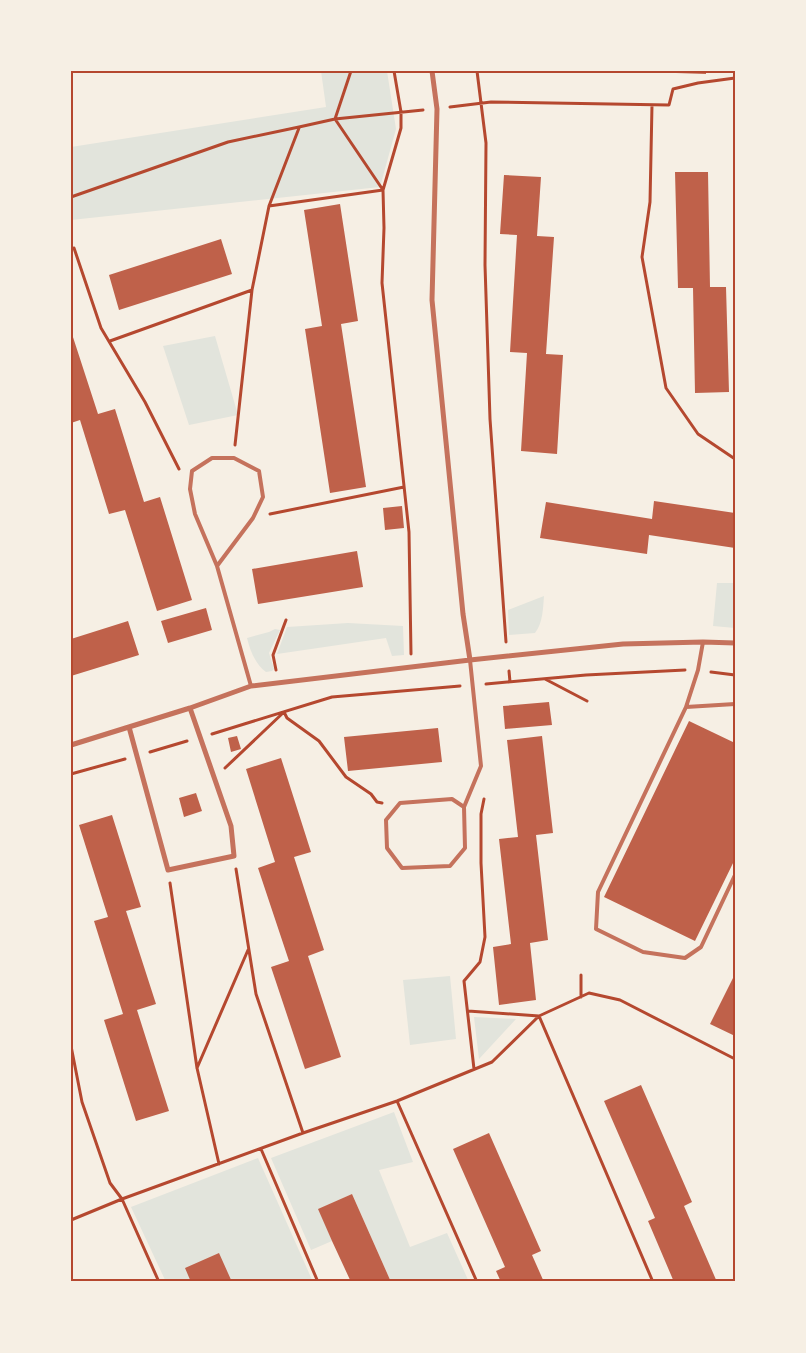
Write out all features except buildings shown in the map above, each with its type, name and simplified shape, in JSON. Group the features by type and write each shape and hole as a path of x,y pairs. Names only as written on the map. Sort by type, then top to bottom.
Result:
{"street":[{"path":"432,71 437,109 432,300 463,614 470,660"},
{"path":"71,745 190,708 251,686 623,644 735,642"},
{"path":"129,727 168,870 234,856 231,826 190,708"}],"lane":[{"path":"217,566 253,518 263,497 259,471 234,458 212,458 192,471 190,489 195,514 217,566 251,686"},
{"path":"703,642 698,670 686,707 598,892 596,929 643,952 685,958 701,947 735,875"},
{"path":"464,807 452,799 400,803 386,820 388,848 402,868 450,866 465,848 464,807 481,766 470,660"},
{"path":"686,707 735,704"}],"path":[{"path":"335,119 351,71"},
{"path":"394,71 401,112 400,128 383,190 382,283 409,532 410,620"},
{"path":"476,71 486,143 485,265 490,419 503,606"},
{"path":"71,198 228,142 335,119 491,102 669,105 673,88 735,78"},
{"path":"652,105 650,202 642,257 666,388 698,434 735,459"},
{"path":"335,119 383,190"},
{"path":"234,458 252,290 269,206 299,128"},
{"path":"269,206 383,190"},
{"path":"74,248 101,328 145,402 190,489"},
{"path":"110,341 252,290"},
{"path":"253,518 404,487"},
{"path":"279,683 273,655 286,620"},
{"path":"71,774 138,756 332,697 586,674 698,670 735,675"},
{"path":"545,679 587,701"},
{"path":"214,778 284,712"},
{"path":"284,712 287,718 319,741 346,777 371,794 377,802 400,803"},
{"path":"474,1070 464,981 480,962 486,937 481,863 481,814 484,795"},
{"path":"234,856 256,994 303,1133"},
{"path":"168,870 197,1068 219,1164"},
{"path":"197,1068 249,948"},
{"path":"581,975 581,997"},
{"path":"71,1220 122,1199 396,1101 474,1070 492,1062 539,1016 589,993 620,1000 735,1059"},
{"path":"468,1010 539,1016"},
{"path":"539,1016 654,1282"},
{"path":"71,1046 82,1102 110,1182 122,1199 158,1282"},
{"path":"396,1101 477,1282"},
{"path":"261,1149 318,1282"}],"shaded area":[{"path":"321,71 387,71 396,129 380,187 71,220 71,147 326,107"},
{"path":"215,336 238,415 189,425 163,346"},
{"path":"717,583 735,583 735,628 713,626"},
{"path":"544,596 541,620 535,633 509,635 508,610"},
{"path":"348,623 403,626 404,655 392,656 386,638 277,654 287,627"},
{"path":"275,629 280,630 269,653 274,669 266,672 256,661 247,638"},
{"path":"450,976 456,1039 410,1045 403,980"},
{"path":"474,1017 516,1019 479,1059"},
{"path":"394,1112 413,1162 379,1170 410,1247 447,1233 469,1282 391,1282 352,1194 319,1209 332,1241 311,1250 271,1158"},
{"path":"258,1158 313,1282 166,1282 131,1207"}]}
